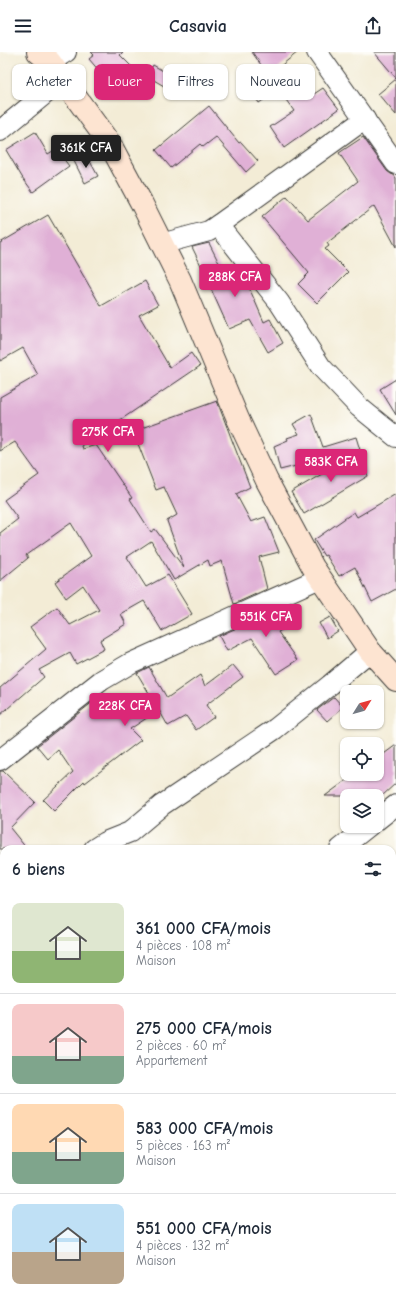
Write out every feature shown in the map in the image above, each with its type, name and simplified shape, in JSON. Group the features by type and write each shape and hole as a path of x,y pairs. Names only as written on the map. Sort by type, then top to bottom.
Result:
{"main road":[{"path":"54,61 110,144 141,202 180,280 238,419 267,481 313,567 370,651 396,680"}],"street":[{"path":"317,52 396,164"},
{"path":"0,131 54,61"},
{"path":"161,244 209,230 218,225 365,119"},
{"path":"218,225 279,302 321,367 359,407 396,437"},
{"path":"0,760 102,680 131,663 320,578"},
{"path":"100,845 130,832 162,805 275,729 370,651"},
{"path":"384,814 396,805"},
{"path":"345,845 360,833"}],"building":[{"path":"91,52 123,52 120,55 129,64 94,65 89,59 94,55"},
{"path":"252,52 298,52 283,64 260,64"},
{"path":"374,52 396,52 396,78"},
{"path":"155,66 163,71 163,85 155,81"},
{"path":"396,79 396,115 378,94"},
{"path":"323,88 339,109 284,148 270,127 294,111 286,100 315,100 315,93"},
{"path":"209,106 239,143 241,142 258,161 246,172 216,137 203,147 200,144 171,168 156,150"},
{"path":"35,132 48,154 56,149 69,166 33,192 6,150"},
{"path":"363,137 387,171 396,178 396,247 374,206 327,243 329,246 325,249 348,272 317,303 298,284 309,273 262,217 287,196 308,220 358,181 339,153"},
{"path":"86,154 98,176 85,183 74,161"},
{"path":"48,215 101,306 145,281 158,305 139,315 170,368 191,353 200,366 82,446 83,449 96,445 132,498 130,499 151,532 155,529 184,568 167,521 177,515 164,487 156,490 133,431 217,401 250,487 236,494 251,522 265,517 279,552 259,557 267,589 234,604 222,561 210,566 208,560 174,580 151,541 127,557 146,587 168,575 192,614 162,631 144,601 121,614 126,624 100,640 104,649 76,664 70,653 39,670 44,677 0,715 0,688 46,649 30,627 57,607 70,625 99,610 83,585 66,598 55,582 91,556 71,523 26,555 28,558 0,581 0,533 18,519 4,500 39,475 15,442 0,451 0,397 38,375 23,348 0,361 0,243"},
{"path":"209,243 228,281 243,275 244,276 264,322 270,319 283,343 268,352 250,320 229,329 211,289 212,288 192,247"},
{"path":"396,379 396,415 380,389"},
{"path":"311,414 323,447 356,437 360,450 280,470 274,446 288,440 287,438 299,434 293,424"},
{"path":"360,452 368,476 304,514 291,492"},
{"path":"396,494 396,589 372,602 355,567 339,576 326,555 324,556 314,540 354,512 357,517"},
{"path":"285,606 295,622 278,632 298,660 276,674 252,638 227,651 219,636"},
{"path":"330,617 338,631 327,638 319,623"},
{"path":"233,665 243,677 206,705 214,717 196,730 186,716 168,726 159,710 130,729 141,740 85,783 84,781 54,811 43,800 73,772 58,750 48,759 37,746 94,701 104,694 118,713 149,693 137,673 149,667 167,698 200,675 205,686"},
{"path":"334,697 340,704 340,710 327,721 317,710"},
{"path":"396,745 396,783 384,794 384,789 340,789 340,796 325,796 345,781 384,781 384,754"},
{"path":"0,771 3,771 35,802 10,828 24,845 0,845"}]}
